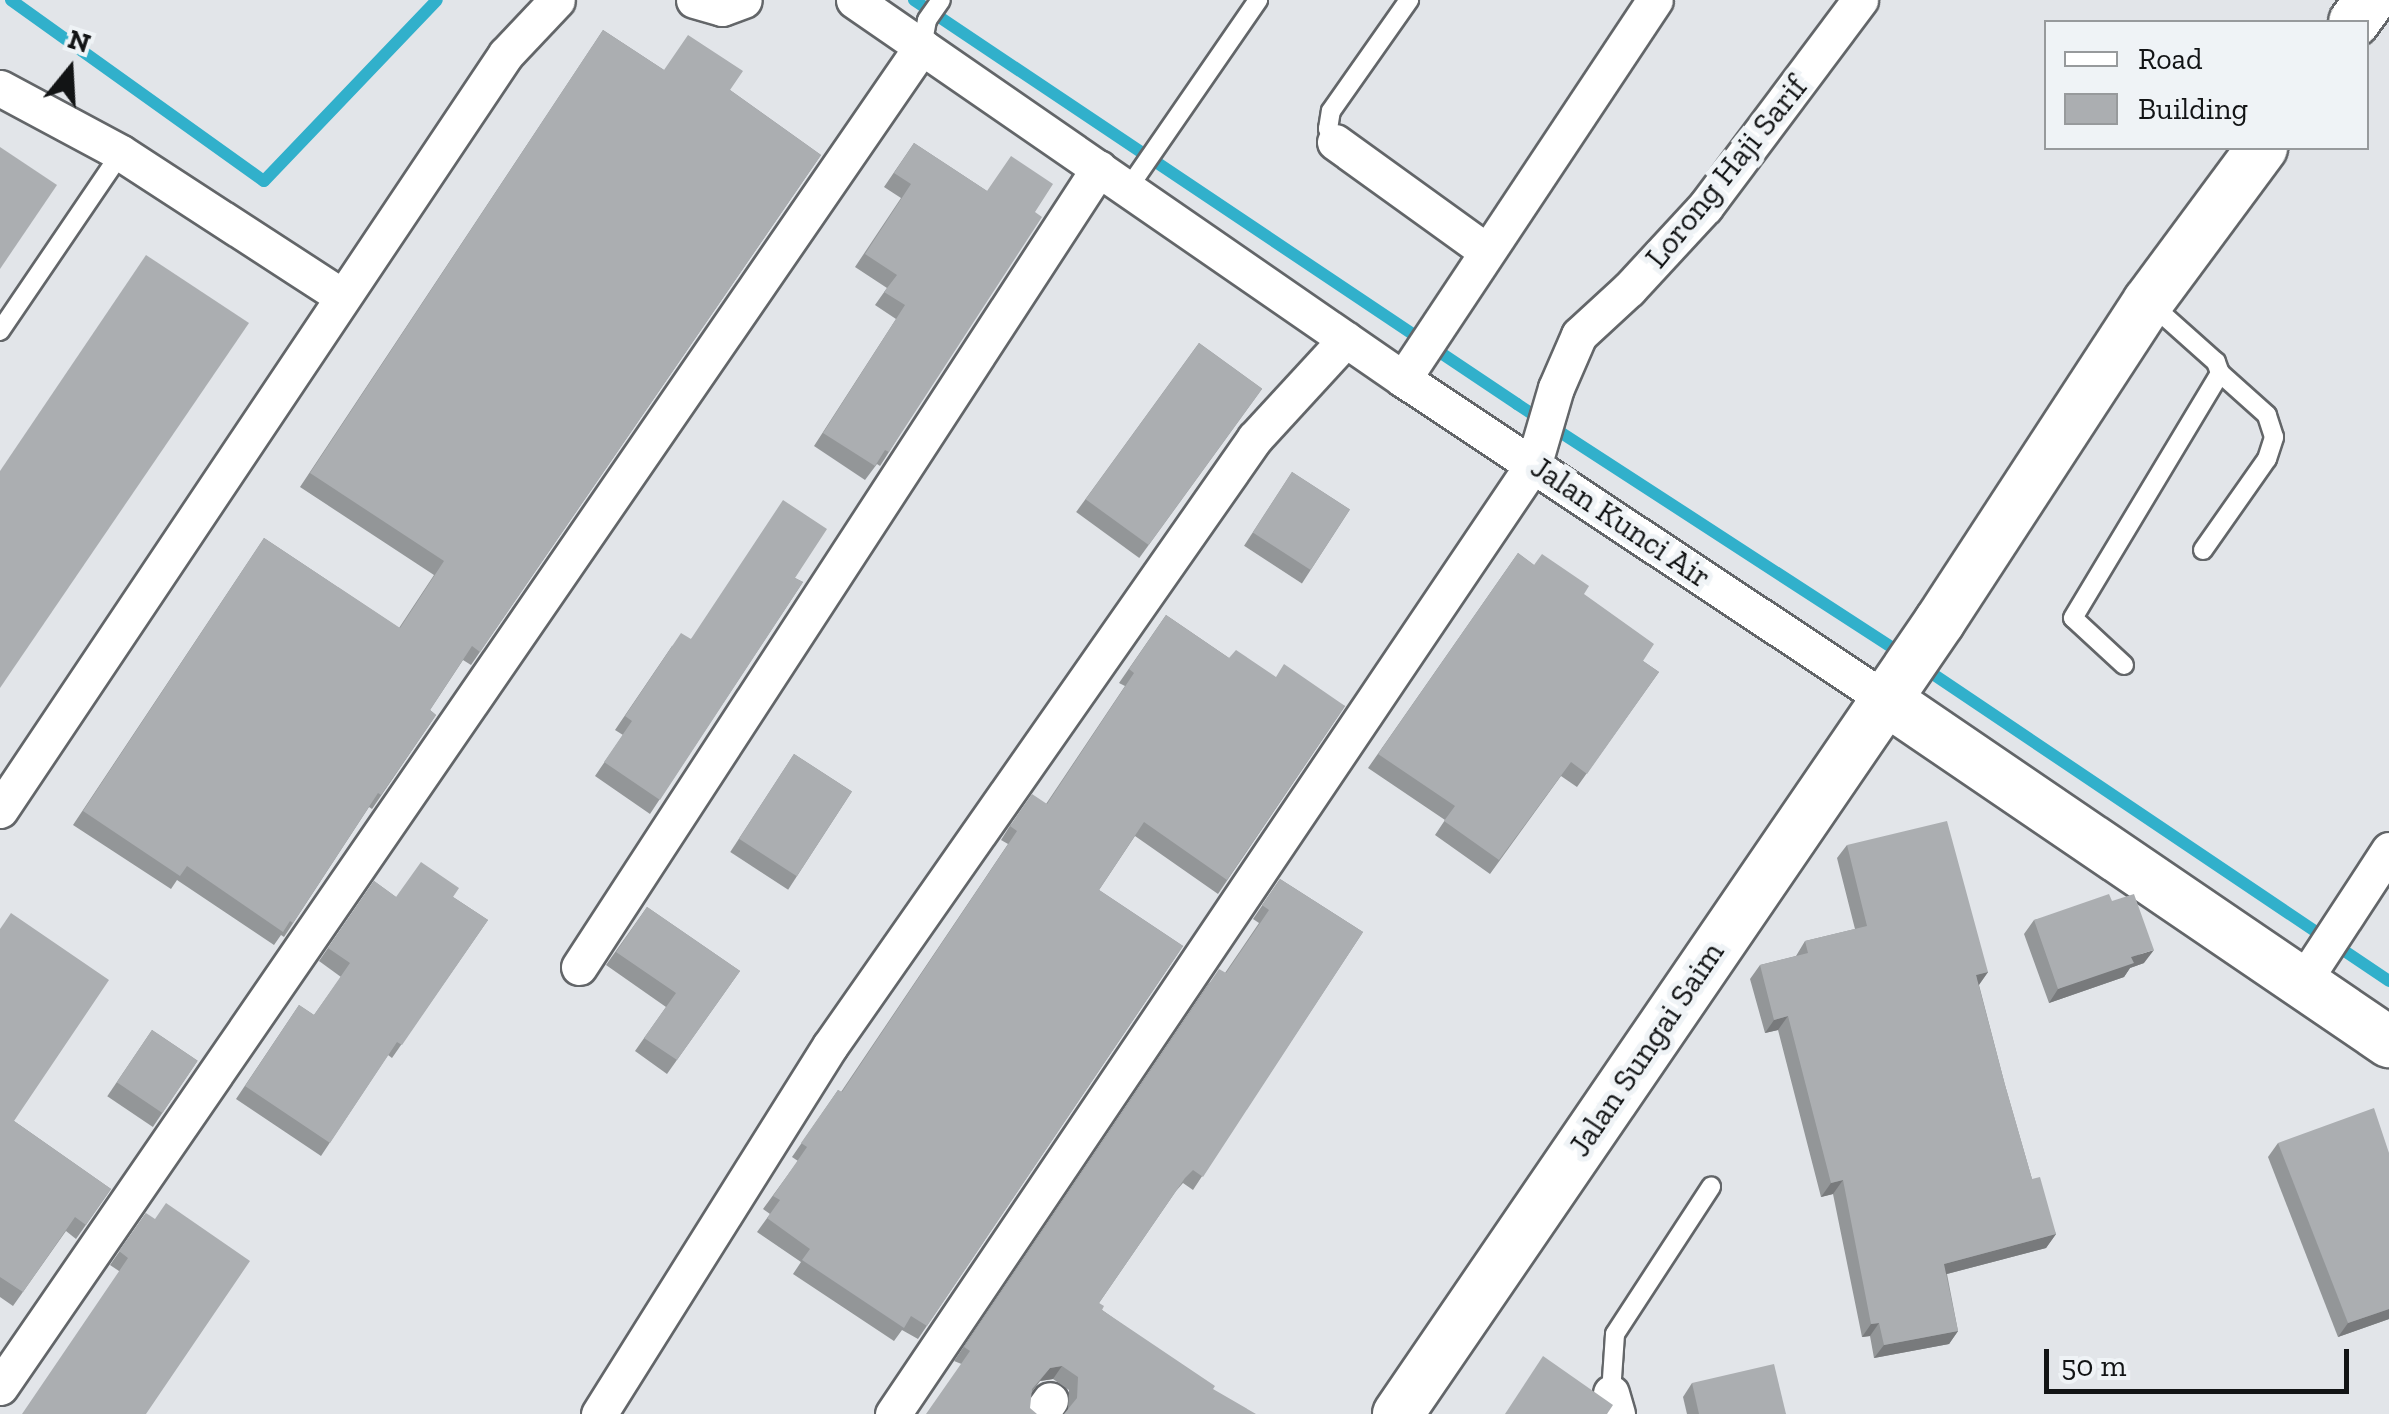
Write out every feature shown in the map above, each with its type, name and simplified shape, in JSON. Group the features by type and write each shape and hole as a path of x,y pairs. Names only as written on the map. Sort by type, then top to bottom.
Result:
{"street":[{"path":"0,810 506,54 557,0"},
{"path":"694,0 722,8 744,0"},
{"name":"Jalan Kunci Air","path":"854,0 925,33 1346,339 1410,367 1538,449 1890,692 2311,970 2389,1042"},
{"path":"1410,367 1656,0"},
{"name":"Lorong Haji Sarif","path":"893,1414 1538,449 1556,388 1579,335 1630,289 1705,207 1860,0"},
{"path":"0,1387 925,33"},
{"path":"0,88 120,153 342,296"},
{"path":"1335,142 1486,251"},
{"name":"Jalan Sungai Saim","path":"1398,1414 1940,621 2148,302 2261,150"},
{"path":"579,967 1123,176"},
{"path":"599,1414 830,1046 1256,438 1346,339"},
{"path":"2311,970 2389,850"}],"lane":[{"path":"925,33 941,0"},
{"path":"1123,176 1179,120 1258,0"},
{"path":"1335,142 1328,129 1331,111 1409,0"},
{"path":"0,330 120,153"},
{"path":"2148,302 2216,362 2220,373 2267,415 2274,437 2267,458 2203,550"},
{"path":"2124,665 2073,618 2220,373"},
{"path":"1614,1404 1615,1334 1711,1188"}],"building":[{"path":"603,30 664,70 688,35 743,71 730,90 821,155 480,652 472,646 430,710 436,715 283,932 187,866 180,876 83,811 264,538 400,628 444,561 310,473"},
{"path":"914,143 987,191 1011,156 1053,184 1035,212 1042,217 889,452 885,450 875,466 823,433 905,305 884,292 897,275 865,254 911,184 894,173"},
{"path":"0,147 57,185 0,269"},
{"path":"146,255 249,323 0,688 0,471"},
{"path":"1199,343 1262,389 1149,545 1086,499"},
{"path":"1292,472 1350,510 1311,570 1253,532"},
{"path":"783,500 827,529 795,578 803,582 660,800 604,762 632,721 625,716 681,633 691,639"},
{"path":"1518,553 1534,565 1542,554 1589,586 1584,594 1654,644 1643,661 1659,672 1587,774 1571,762 1499,860 1444,821 1455,806 1378,754"},
{"path":"1166,615 1229,658 1236,650 1276,677 1284,664 1345,706 1227,880 1144,822 1099,890 1183,946 927,1326 911,1316 904,1328 802,1260 810,1249 767,1218 780,1200 773,1196 807,1147 801,1143 838,1090 842,1092 1017,831 1010,826 1020,811 1032,794 1047,804 1134,673 1129,669"},
{"path":"794,754 852,792 797,876 739,839"},
{"path":"1947,821 1988,972 1976,975 2005,1085 2032,1179 2040,1177 2056,1234 1944,1264 1958,1331 1884,1345 1879,1323 1871,1324 1843,1180 1831,1183 1788,1016 1774,1020 1760,965 1808,953 1805,941 1867,926 1847,845"},
{"path":"421,862 459,888 453,897 488,920 402,1045 397,1042 330,1143 245,1086 299,1005 314,1015 350,963 328,948 374,881 396,897"},
{"path":"1280,879 1363,932 1203,1177 1193,1170 1185,1178 1099,1303 1104,1306 1102,1310 1215,1386 1213,1389 1256,1414 1064,1414 1077,1398 1078,1377 1062,1366 1050,1368 1032,1389 1030,1408 1037,1414 926,1414 970,1351 964,1347 1219,969 1226,973 1269,910 1262,905"},
{"path":"2109,894 2112,901 2134,894 2154,950 2131,957 2134,963 2058,989 2034,920"},
{"path":"647,907 740,971 677,1060 644,1038 676,993 616,952"},
{"path":"11,913 109,980 14,1121 111,1189 86,1225 75,1217 23,1292 0,1277 0,929"},
{"path":"152,1030 198,1061 162,1113 117,1082"},
{"path":"2374,1108 2389,1153 2389,1309 2348,1323 2278,1143"},
{"path":"166,1203 250,1261 146,1414 22,1414 128,1258 119,1251 146,1213 155,1219"},
{"path":"1543,1356 1613,1405 1607,1414 1505,1414"},
{"path":"1774,1364 1786,1414 1699,1414 1692,1383"}],"waterway":[{"path":"11,0 264,181 437,0"},
{"path":"914,0 1517,404 1904,655"},
{"path":"1921,666 2389,981"}]}
